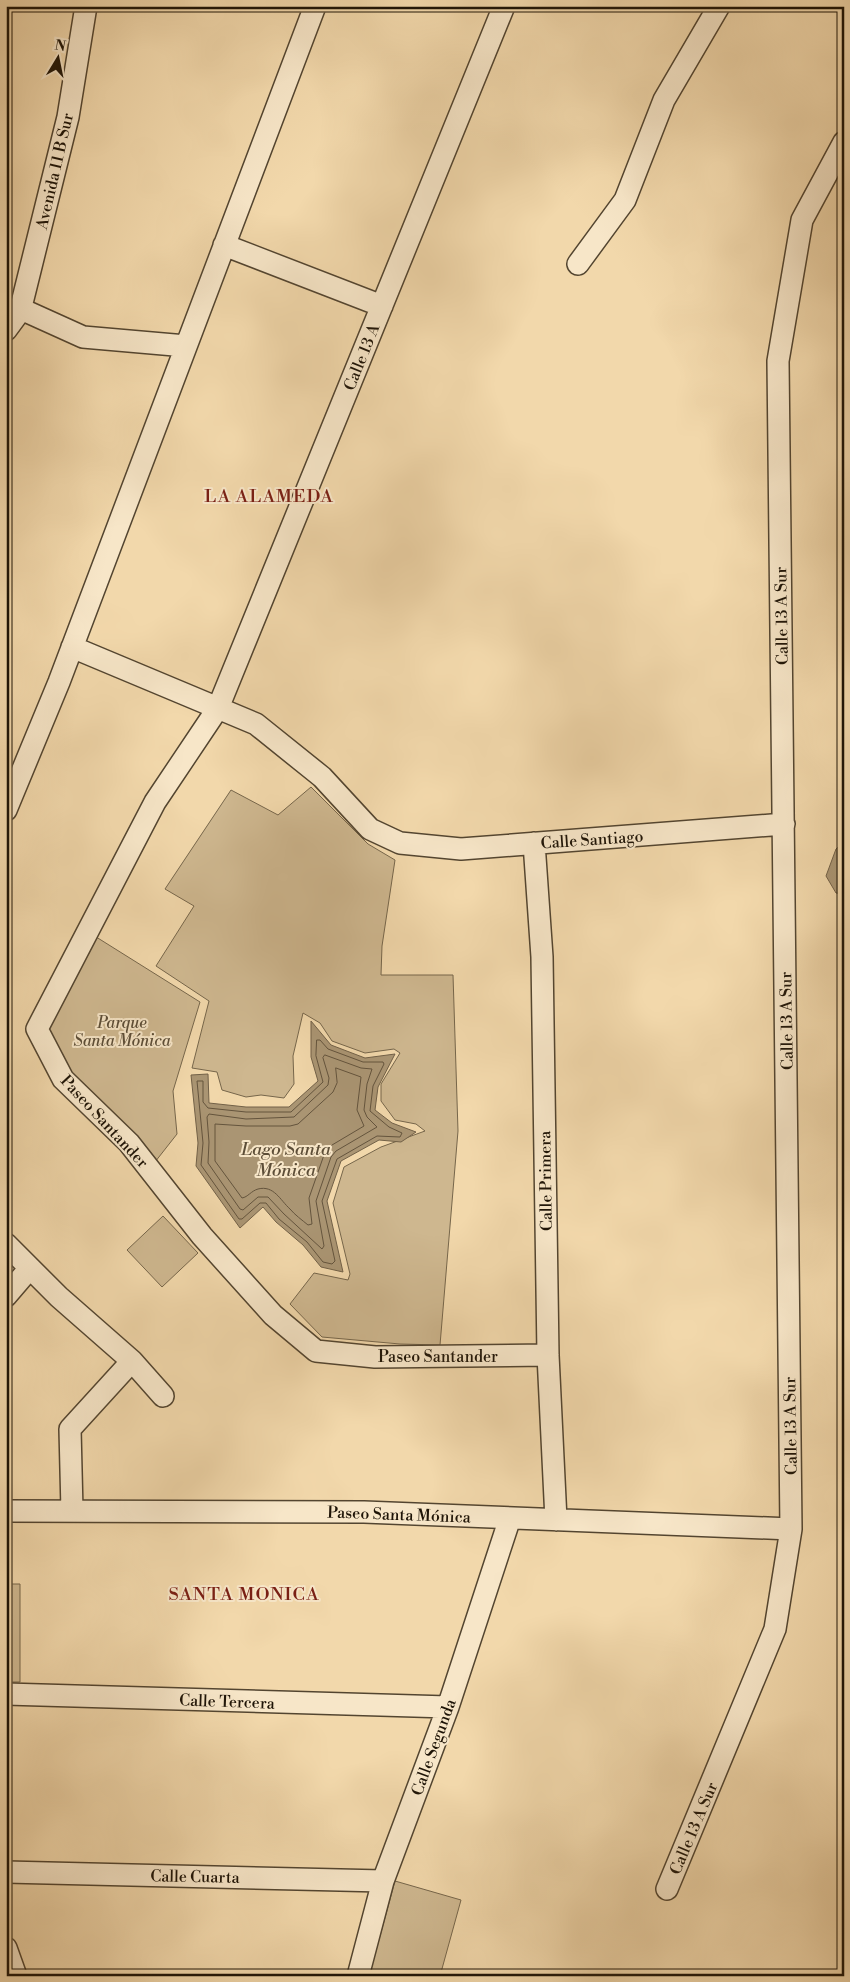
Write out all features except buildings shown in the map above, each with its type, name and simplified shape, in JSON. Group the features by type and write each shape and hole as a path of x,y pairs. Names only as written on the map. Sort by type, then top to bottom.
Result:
{"street":[{"name":"Avenida 11 B Sur","path":"6,330 21,309 68,117 86,6"},
{"path":"6,810 72,647 315,6"},
{"name":"Calle 13 A","path":"218,708 504,6"},
{"path":"578,264 625,200 664,100 719,6"},
{"name":"Calle 13 A Sur","path":"667,1889 775,1629 791,1529 778,361 802,220 844,142"},
{"path":"224,244 382,306"},
{"path":"21,309 82,337 186,346"},
{"path":"72,647 218,708"},
{"name":"Calle Santiago","path":"218,708 256,724 322,778 370,829 400,843 461,848 784,824"},
{"name":"Paseo Santander","path":"218,708 156,802 38,1029 63,1079 129,1143 202,1236 273,1315 316,1350 375,1357 548,1355"},
{"name":"Calle Primera","path":"534,843 542,957 548,1355 556,1520"},
{"path":"6,1244 59,1297 132,1361 163,1396"},
{"path":"6,1296 30,1268"},
{"path":"72,1511 70,1429 132,1361"},
{"name":"Paseo Santa Mónica","path":"6,1511 364,1512 791,1529"},
{"name":"Calle Segunda","path":"358,1976 383,1880 448,1708 510,1518"},
{"name":"Calle Tercera","path":"6,1694 448,1708"},
{"name":"Calle Cuarta","path":"6,1872 383,1880"},
{"path":"6,1948 16,1976"}],"green space":[{"path":"311,787 368,844 395,860 382,946 381,975 453,975 458,1131 440,1345 400,1344 322,1337 290,1304 314,1273 348,1280 350,1274 333,1203 344,1167 381,1147 425,1131 416,1124 395,1120 381,1101 381,1084 400,1053 394,1049 365,1053 332,1041 320,1023 303,1013 293,1056 294,1084 284,1098 261,1095 246,1097 222,1090 217,1072 192,1068 209,1001 156,966 194,906 165,889 231,790 278,815"},
{"name":"Parque Santa Mónica","path":"93,935 200,1002 173,1091 177,1134 155,1162 70,1077 45,1027"},
{"path":"163,1216 198,1253 162,1287 127,1250"},
{"path":"6,1584 20,1584 20,1682 6,1682"},
{"path":"395,1881 461,1900 440,1976 369,1976"}],"water":[{"path":"844,842 844,894 836,893 826,876 836,849"},
{"name":"Lago Santa Mónica","path":"311,1021 331,1045 365,1058 395,1054 378,1087 375,1110 392,1123 416,1132 401,1142 379,1140 341,1161 327,1201 343,1272 321,1267 303,1245 276,1222 263,1207 240,1228 196,1166 198,1143 191,1075 208,1074 209,1103 246,1107 289,1107 318,1081 311,1057"}],"district":[{"name":"LA ALAMEDA","path":"269,496"},
{"name":"SANTA MONICA","path":"244,1594"}]}
